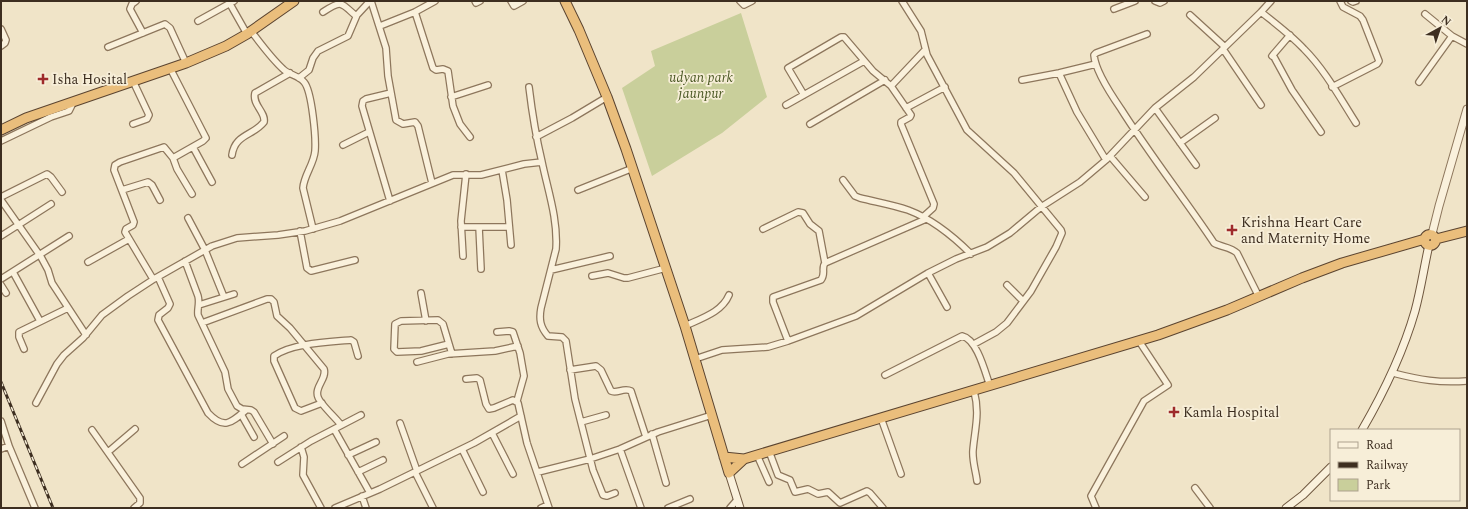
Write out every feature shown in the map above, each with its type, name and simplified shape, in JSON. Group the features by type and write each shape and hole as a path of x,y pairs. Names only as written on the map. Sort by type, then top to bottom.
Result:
{"highway":[{"path":"565,1 579,30 607,97 633,168 702,380 729,473 744,459"},
{"path":"1,130 26,118 74,100 186,63 226,46 249,33 292,2"},
{"path":"724,456 744,459 974,391 1139,341 1227,310 1302,278 1342,263 1430,239 1467,231"}],"main road":[{"path":"1363,429 1393,373 1402,351 1415,310 1438,206 1467,109"},
{"path":"1286,508 1303,495 1330,468"},
{"path":"729,473 740,508"}],"street":[{"path":"136,1 132,4 130,9 142,33"},
{"path":"299,78 309,70 313,58 318,51 348,36 356,16 371,1 386,48 388,76 396,120 403,124 415,122 418,126 432,183"},
{"path":"380,26 414,12 435,1"},
{"path":"475,1 476,3 480,1"},
{"path":"512,1 514,6 523,1"},
{"path":"740,1 744,5 752,1"},
{"path":"902,1 921,31 925,50 967,130 1014,173 1062,233 1056,247 1031,291 1002,328 974,344"},
{"path":"1114,9 1135,1"},
{"path":"1155,1 1160,3 1164,1"},
{"path":"695,359 722,350 768,347 856,316 928,274 956,259 987,247 1010,233 1041,207 1080,182 1106,160 1154,108 1194,77 1271,1"},
{"path":"1332,86 1377,64 1379,61 1363,20 1360,16 1343,7 1340,1"},
{"path":"1351,1 1356,1"},
{"path":"198,21 232,2 249,33 282,68 303,81 308,90 316,142 312,164 303,184 303,188 313,229"},
{"path":"323,12 339,3 344,5 356,16"},
{"path":"414,12 433,68 436,70 445,69 448,71 451,97 456,116 470,137"},
{"path":"1261,12 1290,35 1310,56 1356,123"},
{"path":"1425,14 1452,36 1467,44"},
{"path":"1190,15 1224,48 1261,105"},
{"path":"108,47 162,25 168,25 186,63"},
{"path":"1,29 6,40 1,46"},
{"path":"1147,34 1096,53 1094,55 1096,64 1107,88 1134,130 1214,243 1237,253 1259,297"},
{"path":"1290,35 1272,56 1274,57 1292,90 1321,132"},
{"path":"804,96 788,68 843,36 873,71 892,86 911,116 901,122 901,124 934,204 933,208 924,218 825,263"},
{"path":"1419,82 1452,36"},
{"path":"892,86 925,50"},
{"path":"786,105 864,61"},
{"path":"1022,80 1096,64"},
{"path":"170,68 206,138 204,141 173,158"},
{"path":"232,155 234,147 240,140 264,122 265,118 254,99 255,93 290,73"},
{"path":"1059,73 1077,112 1106,160"},
{"path":"133,80 149,115 147,119 133,124"},
{"path":"810,124 885,80"},
{"path":"451,97 488,84"},
{"path":"530,87 536,136 555,215 556,226 556,249 541,308 540,323 546,334 551,337 562,337 566,339 570,370 590,459 601,493 604,496 615,493"},
{"path":"906,108 945,87"},
{"path":"390,201 368,132 362,106 363,101 366,99 391,93"},
{"path":"536,136 572,118 607,97"},
{"path":"1,141 69,111 74,100"},
{"path":"1154,108 1196,165"},
{"path":"1180,143 1215,118"},
{"path":"343,144 368,132"},
{"path":"192,194 177,169 173,158 165,148 162,147 115,165 114,170 134,222 133,225 125,231 170,304 168,308 159,315 158,320 208,413 221,424 228,423 246,410"},
{"path":"192,148 212,182"},
{"path":"1110,156 1145,197"},
{"path":"36,403 57,364 86,335 102,315 155,278 205,250 224,241 237,238 278,235 313,229 340,222 454,175 481,175 524,164 542,162"},
{"path":"578,190 633,168"},
{"path":"502,170 508,200 511,245"},
{"path":"1,197 47,174 62,192"},
{"path":"462,256 461,227 466,174"},
{"path":"843,180 855,196 908,210 924,218 948,232 971,254"},
{"path":"122,190 148,182 152,185 160,200"},
{"path":"1,200 39,255 48,270 52,283 86,335"},
{"path":"1,236 51,204"},
{"path":"762,229 798,212 803,213 810,224 819,231 825,263 823,267 824,274 821,280 794,291 775,296 772,299 788,341"},
{"path":"188,218 205,250 224,297"},
{"path":"461,227 509,227"},
{"path":"479,227 481,268"},
{"path":"300,231 307,268 310,272 355,260"},
{"path":"1,279 69,236"},
{"path":"88,262 129,239"},
{"path":"551,270 610,256"},
{"path":"185,261 195,284 198,296 199,305 197,311 225,372 229,391 237,406 242,410 251,410 254,412 273,444"},
{"path":"592,276 608,273 628,278 666,268"},
{"path":"13,272 40,321"},
{"path":"928,274 947,307"},
{"path":"1,285 6,294"},
{"path":"1007,285 1023,301"},
{"path":"421,293 426,321"},
{"path":"199,305 234,294"},
{"path":"685,326 715,312 724,304 729,294"},
{"path":"202,323 269,299 274,302 277,316 305,345 325,373 317,392 317,396 341,425"},
{"path":"24,349 19,337 19,332 68,308"},
{"path":"449,344 421,351 401,353 395,351 393,347 394,328 396,323 400,321 438,320 442,322 449,344 452,354"},
{"path":"497,332 511,331 515,336 518,346 524,376 517,401 527,443 538,472 548,506 541,508"},
{"path":"885,375 962,336 967,337 974,344 990,386"},
{"path":"322,403 305,410 296,410 274,361 274,356 278,353 305,345 351,340 354,342 358,356"},
{"path":"1096,508 1091,496 1144,401 1168,385 1139,341"},
{"path":"417,362 452,354 495,351 518,346"},
{"path":"570,370 596,366 601,370 610,391 615,392 628,389 631,391 646,437"},
{"path":"1393,373 1416,379 1444,382 1467,381"},
{"path":"466,379 476,378 480,380 486,404 489,409 513,400 517,401"},
{"path":"974,391 977,404 977,424 973,452 977,481"},
{"path":"241,414 254,437"},
{"path":"278,462 334,428 361,415"},
{"path":"581,422 606,415"},
{"path":"538,472 590,459 620,449 652,434 712,415"},
{"path":"335,508 416,472 492,433 521,416"},
{"path":"881,418 902,474"},
{"path":"1,421 9,446 35,508"},
{"path":"400,423 416,472 433,508"},
{"path":"334,428 370,493"},
{"path":"108,452 135,429"},
{"path":"92,430 140,498 140,502 134,508"},
{"path":"492,433 512,474"},
{"path":"652,434 666,483"},
{"path":"242,464 284,436"},
{"path":"348,455 376,442"},
{"path":"1,449 9,446"},
{"path":"301,447 304,457 303,475 321,508"},
{"path":"462,449 483,492"},
{"path":"620,449 641,508"},
{"path":"769,451 778,475 790,480 795,492 808,489 818,494 828,492 842,508"},
{"path":"757,455 769,482"},
{"path":"358,472 383,460"},
{"path":"1195,488 1210,508"},
{"path":"838,502 842,503 867,491 870,492 882,508"},
{"path":"362,496 366,508"},
{"path":"668,508 690,499"},
{"path":"730,508 737,500"}],"green space":[{"name":"udyan park jaunpur","path":"741,13 767,97 722,133 652,176 622,88 655,66 651,51"}],"railway":[{"path":"1,382 53,508"}],"place":[{"name":"Isha Hosital","path":"43,79"},
{"name":"Krishna Heart Care and Maternity Home","path":"1232,230"},
{"name":"Kamla Hospital","path":"1174,412"}]}
